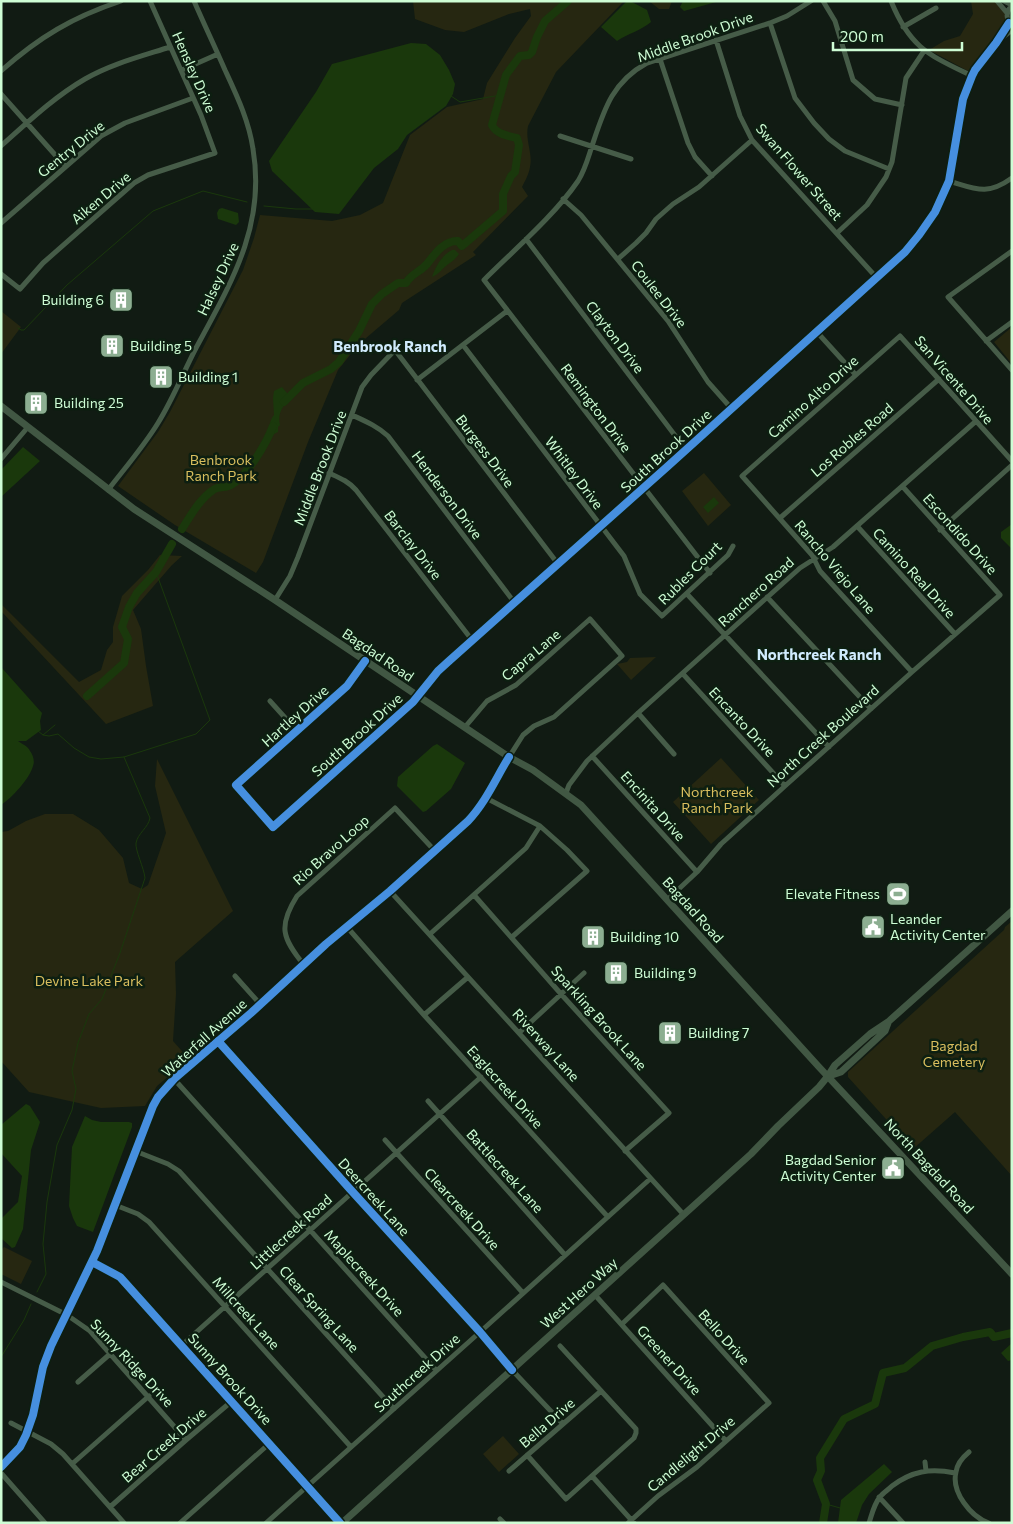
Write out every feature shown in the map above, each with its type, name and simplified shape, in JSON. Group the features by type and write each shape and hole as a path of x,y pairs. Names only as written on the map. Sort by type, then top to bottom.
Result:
{"main road":[{"name":"Bagdad Road","path":"1,406 134,509 509,757 534,770 581,804 828,1076"},
{"name":"West Hero Way","path":"341,1523 751,1154 828,1076 835,1065 870,1034 888,1022 1012,911"},
{"name":"North Bagdad Road","path":"828,1076 1012,1274"}],"street":[{"path":"1,71 27,48 48,33 74,19 121,1"},
{"name":"Hensley Drive","path":"150,1 182,70 215,153"},
{"name":"Halsey Drive","path":"108,490 147,439 164,412 236,270 251,229 256,183 251,139 241,106 194,1"},
{"name":"Middle Brook Drive","path":"484,280 563,199 577,181 588,160 608,102 617,87 638,68 770,23 787,16 811,1"},
{"path":"823,1 835,21 853,80 875,99 902,104"},
{"path":"891,1 903,27 924,51 972,76"},
{"path":"997,1 1007,13 1010,24"},
{"path":"1004,1 1012,5 1007,13"},
{"path":"903,27 936,8"},
{"path":"770,23 794,98 814,123 828,138 845,151 889,169"},
{"name":"South Brook Drive","path":"236,785 273,827 418,696 438,671 472,640 905,252 935,212 949,181 963,99 972,76 1010,24"},
{"name":"South Brook Drive","path":"996,43 1012,30"},
{"name":"Swan Flower Street","path":"716,40 740,116 752,140 876,277"},
{"path":"1,146 70,88 86,78 106,68 170,47"},
{"path":"837,233 868,205 886,177 892,162 906,78 924,51"},
{"path":"182,70 218,54"},
{"path":"660,59 688,143 696,157 712,176"},
{"path":"1,94 65,166"},
{"name":"Gentry Drive","path":"1,223 101,136 114,128 193,98"},
{"path":"560,136 631,159"},
{"path":"618,259 636,244 656,219 673,204 699,187 752,140"},
{"name":"Aiken Drive","path":"1,274 20,289 42,263 134,183 148,175 215,153"},
{"path":"949,181 981,190 1004,184 1012,178"},
{"name":"Coulee Drive","path":"563,199 581,215 668,321 708,382 731,408"},
{"name":"Clayton Drive","path":"526,238 686,450"},
{"path":"1012,251 948,297 1012,370"},
{"name":"Remington Drive","path":"484,280 710,573"},
{"path":"417,380 507,311"},
{"path":"986,341 1012,322"},
{"path":"816,331 855,374"},
{"name":"Camino Alto Drive","path":"742,476 900,336"},
{"name":"San Vicente Drive","path":"900,336 975,422 1012,461"},
{"name":"Whitley Drive","path":"463,345 624,556 640,594 662,616"},
{"name":"Middle Brook Drive","path":"274,600 290,576 298,558 362,387 394,350"},
{"name":"Burgess Drive","path":"394,350 558,564"},
{"name":"Los Robles Road","path":"780,518 939,379"},
{"name":"Henderson Drive","path":"352,415 380,428 388,436 514,602"},
{"name":"Ranchero Road","path":"566,793 569,785 587,761 638,713 803,565 831,549 975,422"},
{"path":"1,459 28,427"},
{"path":"940,530 1012,465"},
{"name":"Barclay Drive","path":"329,474 351,483 472,640"},
{"name":"Rancho Viejo Lane","path":"742,476 815,558 820,570 912,672"},
{"name":"Escondido Drive","path":"903,487 1000,595"},
{"name":"Camino Real Drive","path":"857,526 954,634"},
{"name":"Rubles Court","path":"662,616 728,556 733,546"},
{"path":"687,594 829,748"},
{"name":"North Creek Boulevard","path":"667,900 697,872 722,844 785,786 1000,595"},
{"path":"767,597 871,708"},
{"name":"Waterfall Avenue","path":"1,1467 20,1447 27,1432 33,1415 43,1367 92,1262 158,1097 174,1079 468,821 486,798 519,739 526,731 554,717 622,656 590,619"},
{"name":"Capra Lane","path":"465,727 487,700 516,685 590,619"},
{"name":"Hartley Drive","path":"236,785 347,686 365,661"},
{"name":"Encanto Drive","path":"683,674 785,786"},
{"path":"270,701 297,731"},
{"path":"638,713 674,754"},
{"name":"Encinita Drive","path":"592,756 697,872"},
{"path":"486,798 540,826 587,871 512,938"},
{"name":"Rio Bravo Loop","path":"304,965 290,948 284,932 287,912 297,896 395,808 434,851"},
{"path":"430,934 526,848 540,826"},
{"name":"Riverway Lane","path":"390,891 520,1032 684,1215"},
{"name":"Sparkling Brook Lane","path":"474,895 669,1112 625,1151"},
{"name":"Eaglecreek Drive","path":"347,927 608,1217"},
{"path":"520,1032 584,973"},
{"path":"236,976 260,1004"},
{"path":"424,1014 468,977"},
{"name":"Deercreek Lane","path":"218,1041 512,1370 563,1424"},
{"name":"Littlecreek Road","path":"182,1344 482,1077"},
{"name":"Maplecreek Drive","path":"174,1079 436,1370"},
{"name":"Battlecreek Lane","path":"428,1101 565,1255"},
{"name":"Clearcreek Drive","path":"385,1140 523,1293"},
{"name":"Clear Spring Lane","path":"135,1151 168,1164 179,1171 394,1409"},
{"name":"Southcreek Drive","path":"266,1523 650,1178"},
{"name":"Millcreek Lane","path":"115,1205 138,1214 149,1222 351,1447"},
{"name":"Sunny Brook Drive","path":"92,1262 120,1277 341,1523"},
{"name":"Sunny Ridge Drive","path":"1,1282 67,1315 90,1331 186,1440"},
{"name":"Bello Drive","path":"622,1324 663,1285 768,1403"},
{"name":"Greener Drive","path":"595,1295 726,1441"},
{"path":"527,1455 566,1499 634,1438 636,1433 636,1429 560,1346"},
{"path":"78,1382 110,1354"},
{"name":"Bella Drive","path":"509,1471 601,1391"},
{"path":"72,1464 149,1396"},
{"name":"Bear Creek Drive","path":"110,1507 232,1401"},
{"name":"Candlelight Drive","path":"631,1522 658,1496 697,1467 768,1403"},
{"path":"11,1424 51,1444 72,1464 124,1523"},
{"path":"180,1523 270,1443"},
{"path":"970,1452 959,1463 955,1473 957,1489 962,1500 972,1512 989,1523"},
{"path":"925,1462 926,1471"},
{"path":"870,1523 874,1506 879,1497 908,1475 935,1470 955,1473"},
{"path":"1,1473 45,1523"},
{"path":"592,1476 631,1522"},
{"path":"879,1497 903,1523"}],"green space":[{"name":"Benbrook Ranch Park","path":"413,1 624,1 556,72 528,126 527,137 531,162 529,172 522,187 528,196 473,252 476,255 402,303 399,310 359,344 338,370 308,442 263,562 256,573 175,525 118,486 158,432 170,412 243,270 260,215 332,221 360,215 383,203 410,135 447,107 483,99 487,83 531,16 530,9 509,14 464,32 445,30 415,19"},
{"path":"649,1 672,1 669,9 659,9"},
{"path":"971,1 994,1 1005,13 1005,26 972,69 968,71 929,50 944,41 960,36 973,14"},
{"path":"1,311 21,327 1,354"},
{"path":"1012,327 1012,364 994,342"},
{"path":"704,473 731,505 708,526 682,491"},
{"path":"160,555 182,556 133,610 141,629 153,706 106,724 1,611 1,604 79,682 101,670 107,650 113,642 113,627 122,596"},
{"path":"656,657 631,680 617,664 627,662 630,658"},
{"name":"Northcreek Ranch Park","path":"721,758 759,800 711,844 673,802"},
{"name":"Devine Lake Park","path":"157,759 233,911 175,962 176,994 173,1041 189,1059 157,1086 145,1106 101,1108 29,1092 1,1061 1,832 8,831 26,821 45,814 73,814 99,830 123,858 129,883 142,889 148,885 166,833 155,786"},
{"name":"Bagdad Cemetery","path":"1012,921 1012,928 1010,929 1012,931 1012,1176 955,1112 913,1149 848,1077 848,1072"},
{"path":"4,1247 32,1261 21,1284 1,1274 1,1250"},
{"path":"503,1436 519,1454 499,1472 483,1454"}],"shaded area":[{"path":"627,1 647,10 651,22 617,41 601,27"},
{"path":"683,1 716,2 684,11 680,7"},
{"path":"411,43 426,44 440,55 455,84 453,94 446,106 407,135 398,149 374,168 339,214 315,212 272,171 269,161 316,92 332,64"},
{"path":"222,208 238,213 239,222 236,225 218,219 217,213"},
{"path":"452,250 459,254 432,277 439,262"},
{"path":"282,387 291,398 281,410 278,432 272,435 269,431 274,415 274,391"},
{"path":"23,447 40,461 1,497 1,470"},
{"path":"714,497 719,503 708,513 703,507"},
{"path":"1012,524 1012,549 1001,538 1001,532"},
{"path":"1,667 42,713 40,721 41,730 26,741 18,741 28,748 32,754 34,762 31,771 20,787 1,805"},
{"path":"437,744 465,763 451,789 423,812 397,786 398,777"},
{"path":"26,1104 30,1106 40,1122 31,1150 23,1229 15,1247 12,1248 1,1238 1,1219 18,1202 22,1176 1,1153 1,1125"},
{"path":"85,1116 101,1122 132,1123 93,1232 77,1226 69,1206 72,1147"},
{"path":"1012,1343 1012,1360 1008,1361 1001,1353"},
{"path":"884,1464 892,1472 869,1494 862,1505 856,1523 838,1523 841,1500"}],"waterway":[{"path":"284,402 303,383 331,369 339,362 359,331 372,304 382,294 398,283 406,283 444,245 458,241 462,246 503,211 503,194 511,176 515,172 519,145 517,138 499,133 492,125 506,75 520,56 529,55 532,52 545,21 568,1"},
{"path":"451,96 460,102 501,95"},
{"path":"18,328 24,330 67,285 153,211 203,191 247,202"},
{"path":"264,206 313,209"},
{"path":"182,529 208,494 220,487 231,485 244,474 261,450 273,426"},
{"path":"87,696 124,663 128,639 122,627 129,607 137,593 156,572 172,544"},
{"path":"43,735 58,734 74,748 89,757 101,759 124,757 196,734 210,720 156,572"},
{"path":"38,731 43,735 55,725"},
{"path":"37,1292 46,1274 43,1244 47,1202 57,1145 72,1110 76,1089 72,1071 78,1043 89,1014 102,999 120,953 145,878 136,843 150,818 124,757"},
{"path":"1,1357 24,1320 31,1304"},
{"path":"823,1523 826,1504 817,1480 821,1471 820,1458 844,1419 875,1404 883,1373 905,1368 932,1346 990,1332 994,1337 1012,1333"},
{"path":"826,1504 840,1508"}],"cycle path":[{"path":"365,661 347,686 236,785 273,827 413,702 438,671 905,252 935,212 949,181 963,99 972,76 1009,23"},
{"path":"1,1467 20,1447 26,1435 33,1415 43,1367 51,1346 97,1251 158,1097 174,1079 468,821 485,798 509,757"},
{"path":"218,1041 512,1370"},
{"path":"92,1262 120,1277 340,1523"}],"place":[{"name":"Building 6","path":"121,300"},
{"name":"Building 5","path":"112,346"},
{"name":"Building 1","path":"161,377"},
{"name":"Building 25","path":"36,403"},
{"name":"Elevate Fitness","path":"898,894"},
{"name":"Leander Activity Center","path":"873,927"},
{"name":"Building 10","path":"593,937"},
{"name":"Building 9","path":"616,973"},
{"name":"Building 7","path":"670,1033"},
{"name":"Bagdad Senior Activity Center","path":"893,1168"}],"district":[{"name":"Benbrook Ranch","path":"390,347"},
{"name":"Northcreek Ranch","path":"819,655"}]}
